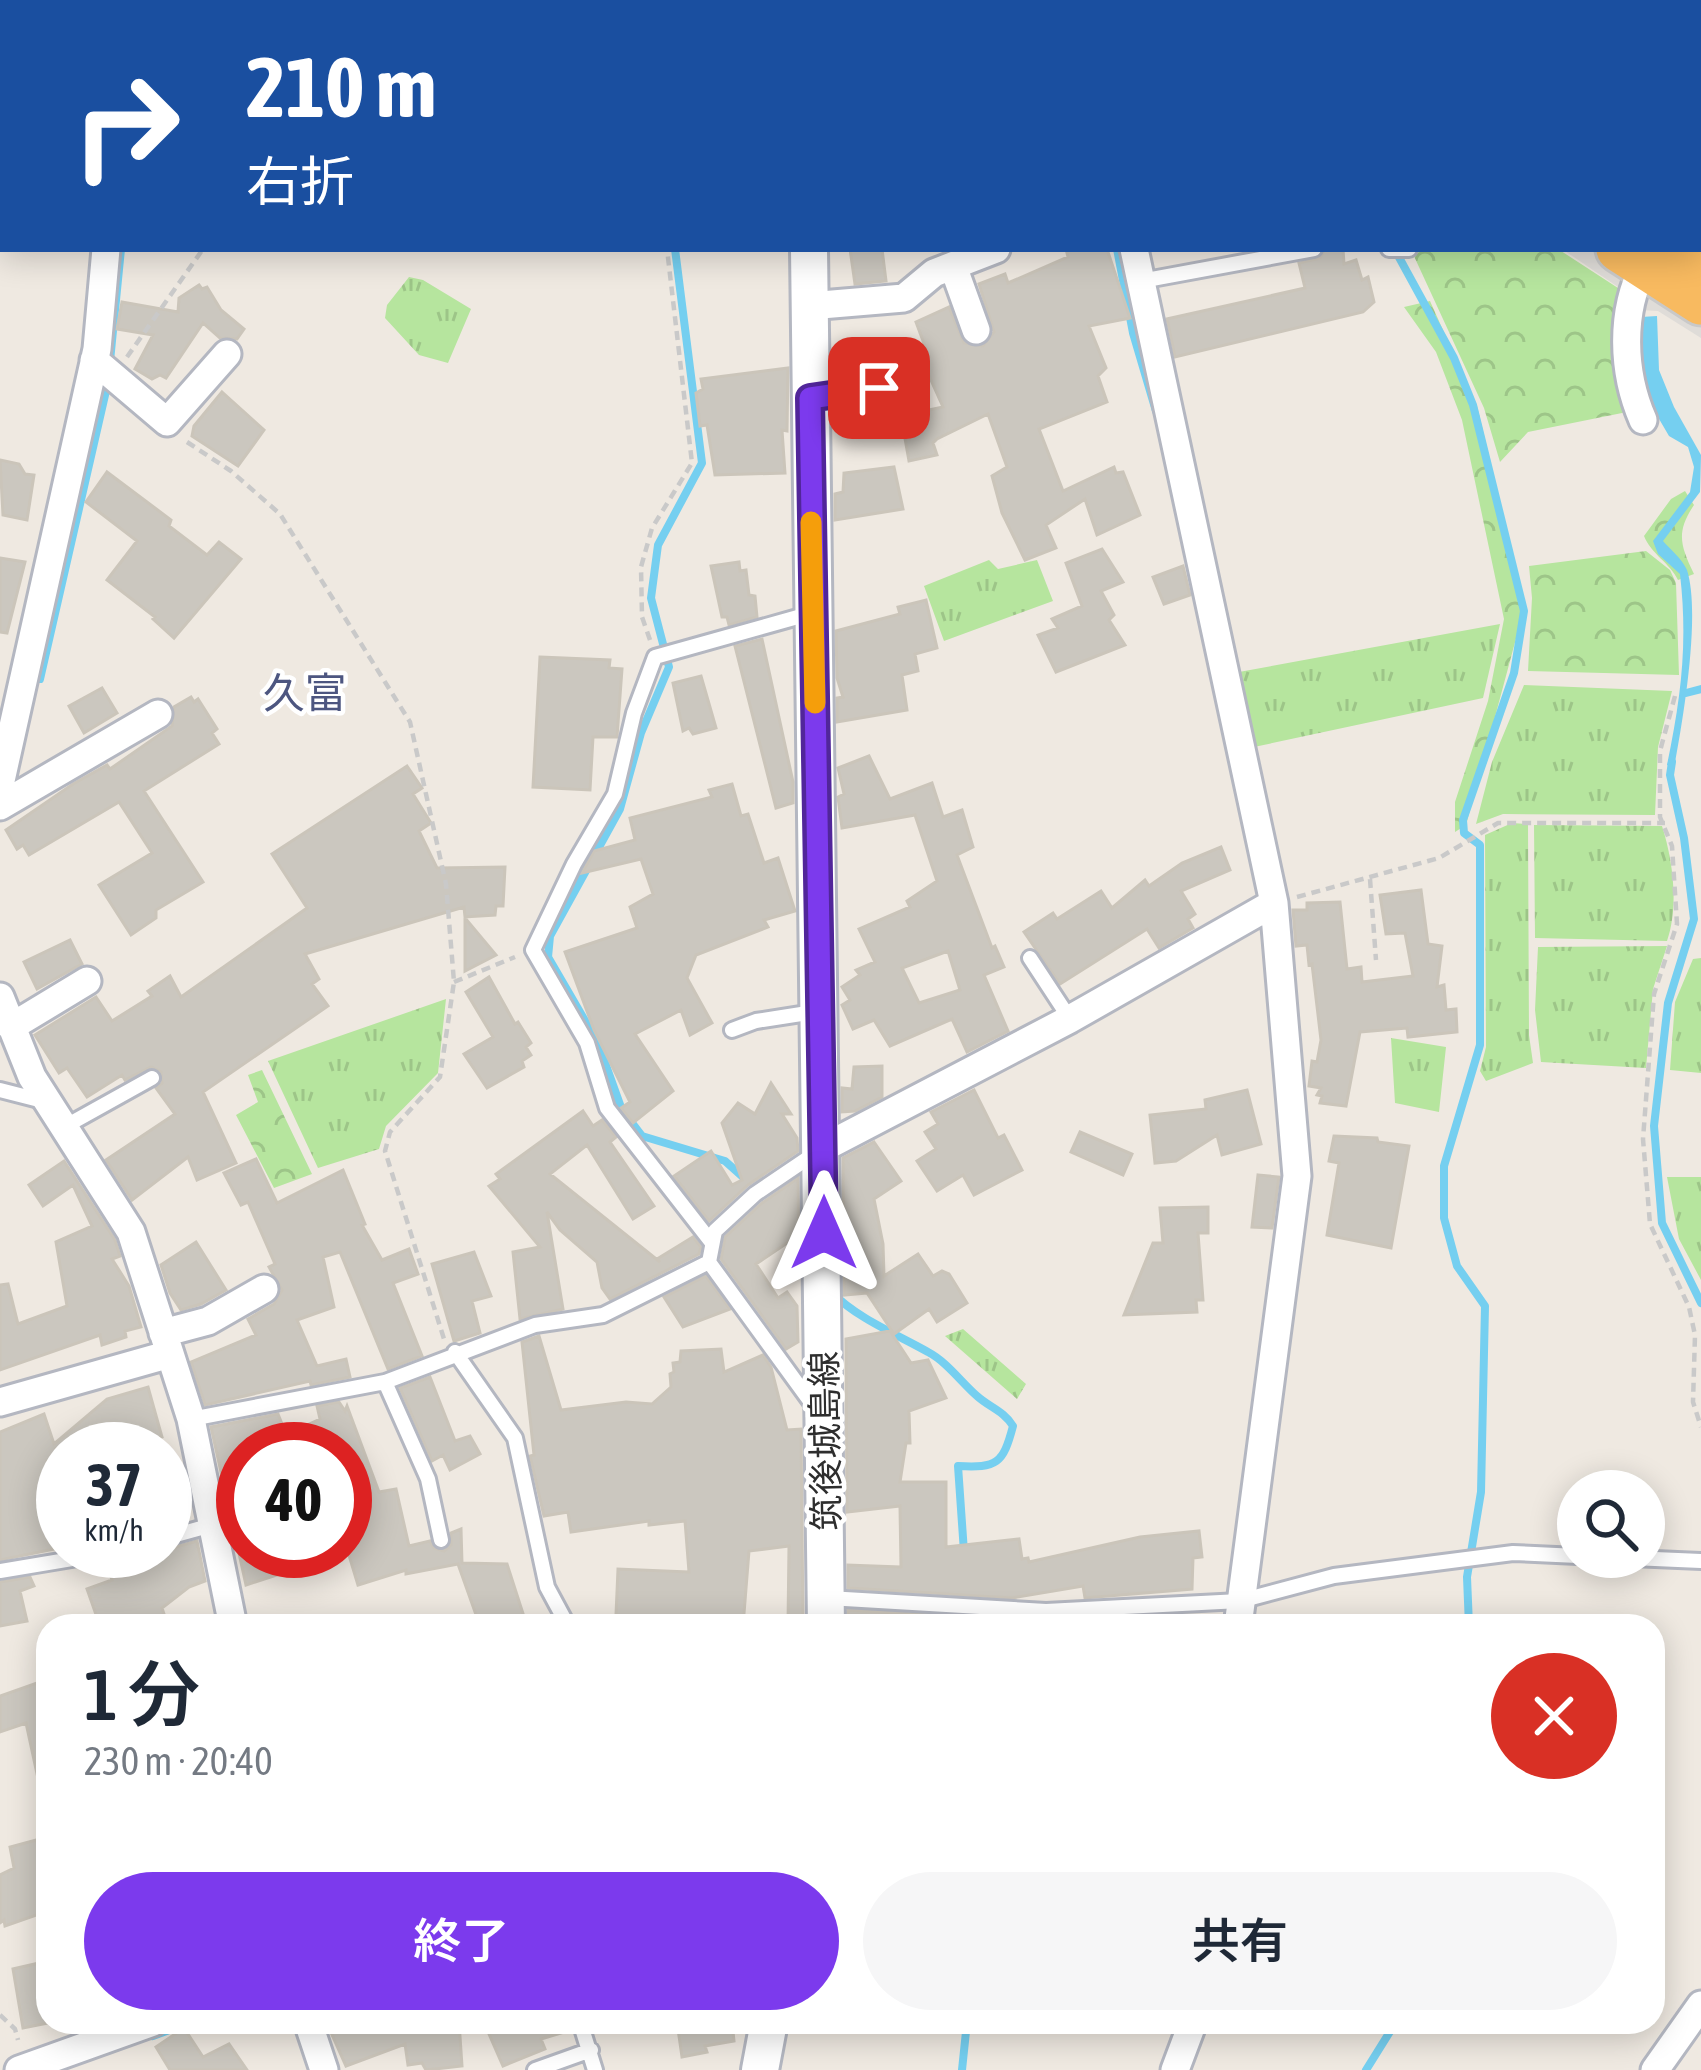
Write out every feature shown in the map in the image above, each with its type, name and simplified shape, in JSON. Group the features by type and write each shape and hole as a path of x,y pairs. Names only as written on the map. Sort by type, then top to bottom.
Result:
{"highway":[{"path":"1647,255 1701,263"},
{"path":"1647,255 1701,302"}],"street":[{"path":"0,785 9,701 104,369 106,252"},
{"name":"筑後城島線","path":"809,252 827,1612"},
{"path":"809,306 904,298 934,273 988,252"},
{"path":"1135,252 1274,903 1297,1176 1239,1614"},
{"path":"1643,420 1633,398 1626,359 1630,295 1647,255"},
{"path":"953,266 976,331"},
{"path":"104,369 167,422 227,354"},
{"path":"810,398 879,388"},
{"path":"0,806 158,714"},
{"path":"823,1148 1070,1019 1274,903"},
{"path":"11,1027 87,981"},
{"path":"0,997 32,1077 130,1232 190,1419 231,1614"},
{"path":"0,1402 166,1344 264,1289"},
{"path":"1655,2070 1701,2005"},
{"path":"22,2069 117,2034"},
{"path":"312,2034 324,2070"},
{"path":"760,2070 767,2034"},
{"path":"1175,2070 1188,2034"}],"lane":[{"path":"1141,281 1298,252"},
{"path":"712,1243 607,1108 586,1043 533,950 574,864 615,794 634,713 656,657 813,613"},
{"path":"1030,958 1070,1019"},
{"path":"732,1030 756,1021 821,1011"},
{"path":"64,1127 152,1078"},
{"path":"0,1090 47,1102"},
{"path":"823,1148 755,1194 715,1231 709,1262 825,1421"},
{"path":"190,1419 386,1382 535,1324 603,1315 709,1262"},
{"path":"452,1354 515,1438 548,1587 562,1614"},
{"path":"386,1382 428,1479 441,1540"},
{"path":"192,1531 212,1525"},
{"path":"827,1612 1239,1614 1357,1573 1513,1553 1557,1555"},
{"path":"1665,1559 1701,1561"},
{"path":"0,1570 36,1564"},
{"path":"585,2034 595,2070"},
{"path":"536,2070 591,2050"}],"path":[{"path":"104,369 201,252"},
{"path":"656,657 642,617 641,567 652,528 692,463 667,252"},
{"path":"167,422 170,430 231,472 280,514 410,722 446,884 454,982 440,1077 390,1132 385,1150 452,1354"},
{"path":"1675,696 1660,751 1660,817 1672,846 1677,924 1654,994 1643,1139 1649,1224 1689,1307 1695,1335 1693,1402 1701,1426"},
{"path":"1274,903 1439,858 1498,823 1665,823"},
{"path":"1370,878 1376,960"},
{"path":"454,982 533,950"},
{"path":"0,2015 15,2029 22,2069"}],"green space":[{"path":"1563,252 1618,288 1617,347 1627,412 1528,432 1500,462 1484,408 1413,254"},
{"path":"409,277 423,280 471,309 448,363 419,355 385,318 387,305"},
{"path":"1430,301 1477,406 1525,605 1466,825 1455,832 1455,802 1488,701 1504,619 1462,420 1436,352 1404,307"},
{"path":"1685,491 1694,505 1682,539 1694,574 1678,580 1644,536 1671,499"},
{"path":"1646,551 1670,570 1676,583 1679,675 1528,671 1529,566"},
{"path":"989,560 998,569 1037,560 1053,601 944,641 924,586"},
{"path":"1500,624 1483,698 1254,747 1239,672"},
{"path":"1524,685 1672,691 1658,747 1655,815 1503,814 1476,824 1492,762"},
{"path":"1512,823 1528,824 1533,1063 1486,1081 1480,1071 1486,1047 1485,835"},
{"path":"1534,825 1662,826 1673,884 1667,941 1535,938"},
{"path":"1667,946 1653,989 1646,1068 1541,1062 1535,1010 1538,947"},
{"path":"1701,958 1701,1073 1670,1070 1675,1002 1693,959"},
{"path":"446,999 438,1073 386,1126 379,1149 318,1168 268,1061"},
{"path":"1391,1038 1446,1047 1439,1112 1395,1103"},
{"path":"262,1070 312,1174 274,1188 236,1115 258,1102 248,1075"},
{"path":"1667,1177 1701,1177 1701,1280 1679,1239"},
{"path":"963,1329 1026,1384 1017,1399 945,1336"}],"shaded area":[{"path":"1566,252 1607,252 1630,268 1624,291"},
{"path":"1641,287 1701,311 1701,338 1658,311 1638,310"}],"water":[{"path":"1657,316 1659,370 1701,455 1700,492 1663,541 1687,570 1691,589 1689,668 1674,768 1667,765 1682,670 1680,574 1658,554 1653,541 1690,492 1694,467 1688,447 1669,436 1648,400 1641,365 1641,317"}],"building":[{"path":"850,252 882,252 886,281 855,284"},
{"path":"1067,252 1108,252 1130,318 1089,326 1106,368 1098,376 1107,402 1039,429 1063,491 1114,467 1116,473 1123,472 1140,515 1097,535 1085,499 1046,525 1056,548 1025,560 1002,513 992,476 1007,467 988,414 937,439 933,443 937,455 909,461 901,416 943,407 922,360 929,357 916,322 949,307 964,343 983,346 994,332 979,284 1005,274 1008,283 1068,257"},
{"path":"1323,252 1343,252 1344,264 1356,260 1362,280 1368,277 1374,302 1363,312 1175,357 1167,319 1305,288 1299,263 1320,258"},
{"path":"199,285 207,287 221,310 244,329 237,339 220,338 203,323 166,378 152,379 135,369 153,335 117,329 122,302 178,312 179,298"},
{"path":"788,368 787,431 782,430 785,473 715,475 707,425 700,426 696,393 703,389 701,379"},
{"path":"222,392 264,430 238,466 192,436 194,426"},
{"path":"0,460 19,464 25,474 34,475 27,520 3,515"},
{"path":"894,467 903,509 835,520 835,494 843,492 844,473"},
{"path":"107,472 171,520 169,526 207,555 219,542 241,559 174,638 107,580 137,541 86,502"},
{"path":"1102,549 1123,582 1101,591 1114,615 1109,620 1125,645 1056,672 1038,635 1058,628 1052,619 1082,606 1066,563"},
{"path":"0,558 25,562 7,633 0,632"},
{"path":"739,562 740,571 746,570 749,595 755,596 757,617 729,625 727,617 722,617 711,566"},
{"path":"1183,566 1190,595 1164,604 1153,577"},
{"path":"926,600 937,648 915,654 918,671 902,675 907,710 837,722 837,698 843,697 837,678 836,631 900,614 898,607"},
{"path":"762,639 793,782 793,803 776,808 735,646"},
{"path":"540,657 610,660 609,668 622,669 617,737 593,737 590,790 533,787"},
{"path":"701,676 716,728 693,734 689,728 683,731 673,683"},
{"path":"102,688 117,713 84,733 69,706"},
{"path":"191,697 194,702 198,699 217,729 212,733 219,744 144,791 203,882 156,910 156,918 131,935 99,885 152,853 119,802 29,855 23,845 17,849 6,830 172,726 174,707"},
{"path":"869,756 890,799 932,783 943,817 962,810 973,847 957,855 992,948 995,946 1004,967 984,975 1008,1031 967,1052 952,1019 890,1046 874,1020 853,1029 842,1005 850,1000 842,987 860,975 856,970 875,962 859,929 910,907 907,901 937,881 915,815 842,828 838,797 844,794 838,768","holes":["948,951 960,990 919,1003 902,968"]},
{"path":"407,766 422,788 413,794 431,823 419,831 437,868 505,867 503,906 496,906 495,915 465,917 464,907 305,954 319,979 312,984 328,1006 203,1092 236,1163 197,1180 188,1157 132,1200 106,1160 175,1114 156,1088 162,1083 161,1072 151,1067 125,1080 122,1075 87,1097 67,1068 59,1073 35,1035 96,997 112,1021 152,996 148,991 170,976 181,997 307,908 272,854"},
{"path":"732,784 741,816 748,814 764,863 778,858 795,911 764,920 768,927 696,955 687,978 712,1023 690,1035 681,1010 635,1034 673,1091 633,1123 621,1108 630,1102 594,1030 565,952 637,928 630,907 653,894 641,859 582,873 594,851 635,840 630,818 712,797 709,790"},
{"path":"1221,847 1230,870 1181,891 1195,914 1188,919 1193,928 1159,948 1147,929 1060,984 1024,932 1053,913 1057,919 1101,891 1112,908 1145,880 1149,886 1182,863"},
{"path":"1421,890 1428,944 1442,946 1437,987 1444,985 1446,1010 1456,1009 1457,1032 1408,1037 1407,1028 1360,1032 1346,1106 1320,1103 1321,1088 1309,1086 1321,1040 1312,964 1307,945 1296,946 1293,910 1307,910 1307,903 1340,902 1347,969 1361,967 1362,982 1413,976 1405,933 1386,934 1380,895"},
{"path":"465,918 496,955 465,971"},
{"path":"70,940 82,964 37,989 24,962"},
{"path":"489,977 531,1043 526,1047 531,1055 522,1061 524,1067 487,1088 464,1054 493,1037 466,992"},
{"path":"882,1066 882,1097 855,1111 842,1112 842,1088 852,1089 854,1067"},
{"path":"771,1083 791,1114 782,1114 797,1138 798,1151 748,1185 709,1221 674,1176 711,1151 732,1185 742,1180 722,1123 738,1103 755,1114"},
{"path":"974,1090 998,1138 1004,1135 1022,1170 974,1195 963,1175 937,1191 917,1161 936,1149 925,1132 938,1124 931,1112"},
{"path":"1247,1090 1261,1144 1222,1155 1217,1135 1176,1161 1155,1163 1150,1115 1206,1109 1205,1100"},
{"path":"583,1111 593,1126 602,1120 616,1137 610,1142 654,1206 633,1219 587,1145 550,1174 660,1262 657,1259 693,1237 701,1247 699,1254 610,1299 602,1288 597,1262 547,1212 563,1309 520,1319 513,1252 540,1247 489,1186 500,1179 496,1174"},
{"path":"1080,1132 1132,1154 1123,1175 1071,1152"},
{"path":"1334,1136 1377,1138 1378,1142 1409,1146 1391,1248 1327,1235 1339,1163 1329,1161"},
{"path":"874,1142 901,1181 874,1199 884,1276 918,1254 933,1276 942,1271 949,1274 967,1303 937,1322 929,1309 894,1334 867,1293 844,1295 843,1158"},
{"path":"256,1159 277,1203 343,1170 362,1225 382,1260 409,1249 418,1274 393,1283 422,1356 388,1369 340,1252 323,1257 334,1307 297,1320 317,1366 346,1359 350,1377 311,1385 310,1381 205,1405 191,1362 256,1335 248,1319 274,1304 282,1290 269,1267 275,1264 248,1202 241,1205 224,1173"},
{"path":"64,1161 115,1240 120,1256 112,1259 129,1286 141,1327 102,1345 100,1335 0,1370 0,1285 8,1284 18,1324 67,1306 56,1242 92,1226 73,1185 43,1206 29,1185"},
{"path":"1258,1175 1279,1177 1272,1228 1252,1227"},
{"path":"798,1178 799,1249 793,1239 756,1264 778,1298 787,1292 797,1306 798,1342 786,1349 721,1259 725,1237"},
{"path":"1208,1207 1208,1233 1198,1233 1203,1300 1196,1300 1197,1312 1124,1315 1153,1243 1163,1243 1160,1208"},
{"path":"196,1242 226,1290 181,1310 161,1265"},
{"path":"474,1252 491,1296 472,1301 480,1333 454,1341 432,1264"},
{"path":"706,1276 730,1309 683,1327 664,1297"},
{"path":"890,1331 911,1363 928,1360 946,1398 909,1411 910,1443 906,1443 900,1482 946,1482 946,1547 1019,1539 1022,1559 1029,1562 1140,1537 1199,1531 1202,1557 1193,1558 1192,1589 1085,1598 1083,1586 1012,1598 848,1588 848,1565 901,1567 900,1506 847,1512 846,1339"},
{"path":"539,1336 561,1410 626,1402 652,1404 671,1387 673,1363 680,1362 681,1351 721,1349 724,1372 763,1355 771,1367 787,1430 801,1429 803,1614 788,1614 789,1546 749,1551 744,1614 616,1614 618,1569 689,1572 685,1521 571,1532 568,1512 544,1516 530,1456 534,1455 522,1342"},
{"path":"430,1377 455,1441 470,1436 480,1454 450,1470 443,1455 432,1461 400,1388"},
{"path":"148,1387 158,1422 80,1422 107,1399"},
{"path":"339,1402 345,1411 347,1406 353,1422 314,1422 320,1419 317,1406"},
{"path":"44,1414 47,1422 36,1422 36,1553 0,1560 0,1432"},
{"path":"278,1414 281,1422 237,1422"},
{"path":"372,1473 379,1492 396,1489 409,1546 430,1541 444,1551 451,1545 451,1533 461,1529 462,1563 507,1564 523,1614 476,1614 458,1564 406,1574 406,1570 358,1585 356,1578 372,1578"},
{"path":"197,1541 205,1581 162,1608 164,1614 96,1614 87,1589 112,1580 192,1578 192,1542"},
{"path":"30,1577 34,1586 20,1591 27,1621 0,1626 0,1582"},
{"path":"848,1610 913,1614 848,1614"},
{"path":"36,1683 36,1769 26,1723 0,1732 0,1696"},
{"path":"36,1840 36,1915 5,1926 4,1920 0,1923 0,1875 14,1868 10,1847"},
{"path":"36,1964 36,2025 23,2028 13,1969"},
{"path":"175,2034 188,2034 203,2057 229,2044 247,2070 170,2070 156,2047"},
{"path":"332,2034 460,2034 462,2066 426,2070 422,2063 408,2065 405,2044 346,2066"},
{"path":"489,2034 558,2034 541,2039 545,2049 503,2066"},
{"path":"679,2034 733,2034 734,2041 705,2046 707,2052 682,2057"}],"waterway":[{"path":"110,361 121,252"},
{"path":"675,252 702,463 658,545 651,598 669,667 641,733 620,809 550,936 548,957 598,1043 622,1110 642,1136 725,1161 744,1178"},
{"path":"1118,252 1133,333 1156,411"},
{"path":"1396,252 1454,358 1473,405 1524,611 1514,673 1463,820 1464,833 1480,845 1480,1045 1444,1166 1444,1218 1457,1266 1485,1306 1481,1492 1467,1577 1469,1614"},
{"path":"40,679 108,382"},
{"path":"1686,693 1701,689"},
{"path":"1672,762 1670,775 1694,919 1668,1003 1654,1126 1662,1223 1701,1303"},
{"path":"784,1234 807,1265"},
{"path":"834,1294 866,1318 935,1356 1013,1426 1006,1449 996,1461 958,1466 964,1552"},
{"path":"976,1589 977,1614"},
{"path":"153,2036 158,2034"},
{"path":"962,2070 966,2034"},
{"path":"1366,2070 1388,2034"}],"slow traffic":[{"path":"811,522 815,703"}],"district":[{"name":"久富","path":"305,693"}],"route":[{"path":"824,1233 810,398 879,388"}]}
